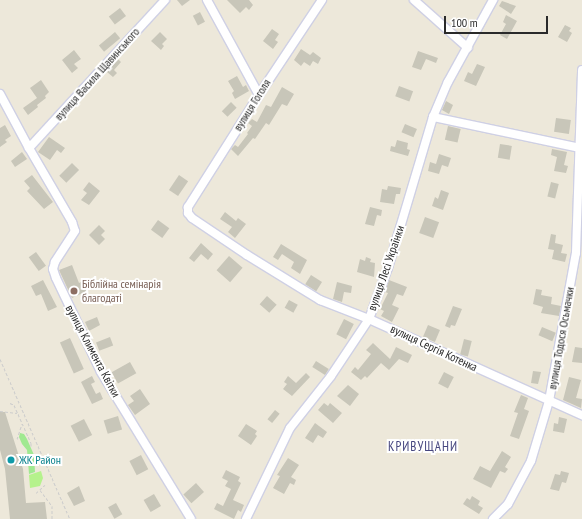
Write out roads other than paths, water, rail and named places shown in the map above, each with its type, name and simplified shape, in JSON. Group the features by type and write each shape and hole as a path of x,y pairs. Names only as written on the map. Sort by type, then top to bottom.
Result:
{"street":[{"name":"вулиця Василя Щавинського","path":"29,148 165,0"},
{"path":"207,0 259,95"},
{"name":"вулиця Гоголя","path":"188,213 188,207 259,95 322,0"},
{"path":"414,0 468,48"},
{"name":"вулиця Лесі Українки","path":"246,519 290,428 331,376 369,319 388,268 433,117 448,82 493,0"},
{"name":"вулиця Тодося Осьмачки","path":"493,519 508,504 531,461 549,401 576,253 582,70"},
{"name":"вулиця Климента Квітки","path":"0,94 72,222 74,232 55,262 53,269 56,278 101,372 191,519"},
{"path":"433,117 580,148"},
{"name":"вулиця Сергія Котенка","path":"188,213 192,218 282,278 320,300 369,319 582,415"}],"place":[{"name":"Біблійна семінарія благодаті","path":"74,291"},
{"name":"ЖК Район","path":"11,460"}],"district":[{"name":"КРИВУЩАНИ","path":"423,447"}]}
